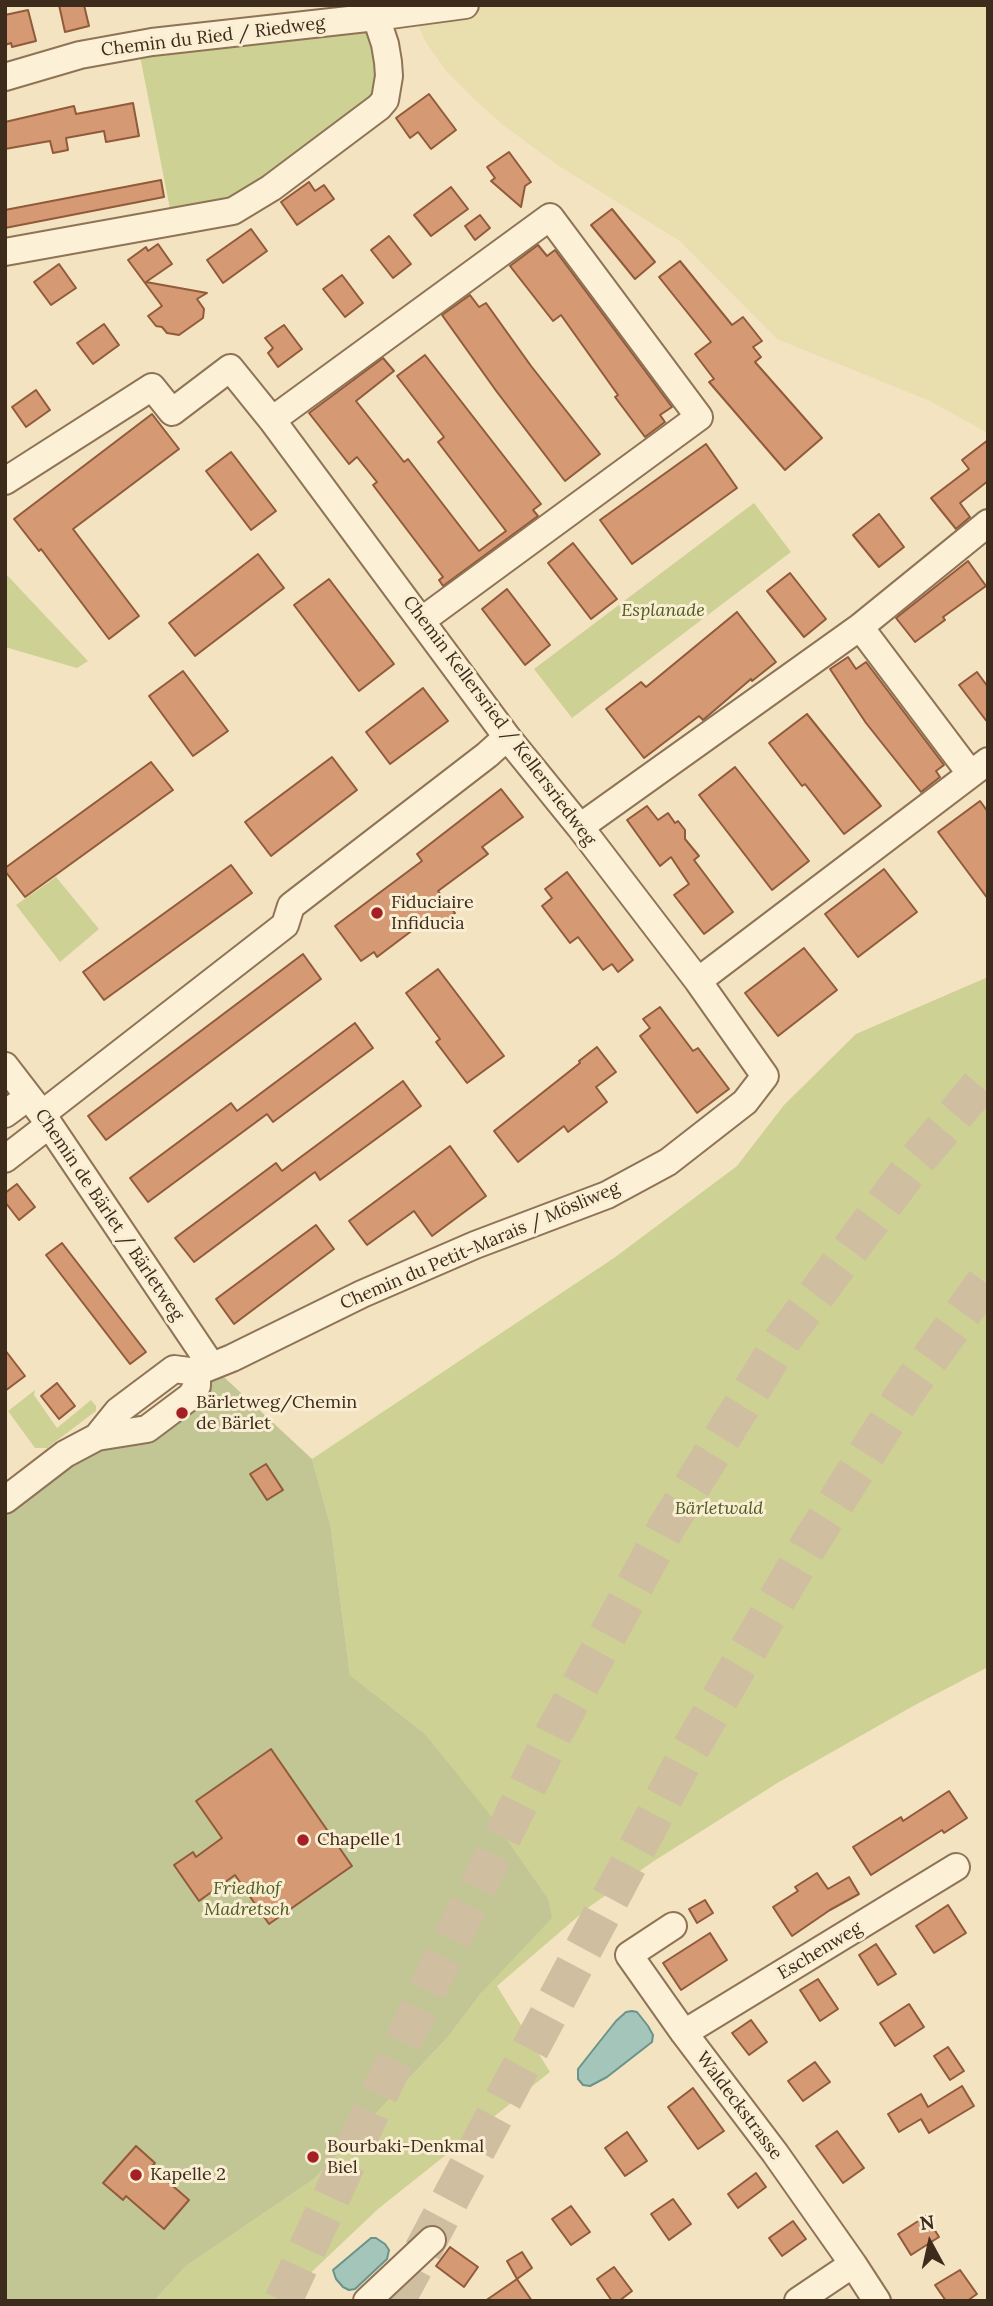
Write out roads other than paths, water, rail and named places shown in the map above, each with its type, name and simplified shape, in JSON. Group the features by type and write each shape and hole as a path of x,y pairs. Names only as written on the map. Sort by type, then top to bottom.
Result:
{"street":[{"name":"Chemin du Ried / Riedweg","path":"5,77 80,55 152,42 465,5"},
{"path":"5,252 233,211 271,188 385,100 388,62 376,17"},
{"path":"272,420 550,217 683,395 699,417 421,621"},
{"name":"Chemin Kellersried / Kellersriedweg","path":"5,481 152,387 172,412 230,368 272,420 507,737 698,981 765,1076"},
{"path":"580,827 860,627 988,523"},
{"path":"698,981 979,767 860,627"},
{"path":"5,1159 40,1112 285,925 291,906 507,737"},
{"name":"Chemin de Bärlet / Bärletweg","path":"5,1066 40,1112 204,1368"},
{"name":"Chemin du Petit-Marais / Mösliweg","path":"204,1368 232,1358 362,1294 475,1245 607,1195 668,1161 708,1133 745,1102 765,1076"},
{"path":"5,1114 40,1112"},
{"path":"5,1500 65,1454 97,1437 147,1429 191,1396 204,1368"},
{"name":"Eschenweg","path":"684,2033 956,1867"},
{"name":"Waldeckstrasse","path":"673,1926 629,1955 775,2153 877,2301"},
{"path":"367,2301 432,2240"},
{"path":"798,2301 853,2264"}],"water":[{"path":"626,2012 637,2012 648,2026 653,2035 652,2042 607,2077 590,2086 583,2085 578,2079 578,2069 616,2021"},
{"path":"371,2238 385,2244 389,2250 387,2259 355,2289 349,2290 336,2279 333,2270"}],"tunnel":[{"path":"283,2301 440,1963 554,1733 666,1528 783,1339 916,1161 988,1076"},
{"path":"396,2301 684,1760 807,1548 905,1393 988,1278"}],"place":[{"name":"Fiduciaire Infiducia","path":"377,913"},
{"name":"Bärletweg/Chemin de Bärlet","path":"182,1413"},
{"name":"Chapelle 1","path":"303,1840"},
{"name":"Bourbaki-Denkmal Biel","path":"313,2157"},
{"name":"Kapelle 2","path":"136,2175"}],"park label":[{"name":"Esplanade","path":"663,611"},
{"name":"Bärletwald","path":"719,1509"},
{"name":"Friedhof Madretsch","path":"247,1899"}]}
